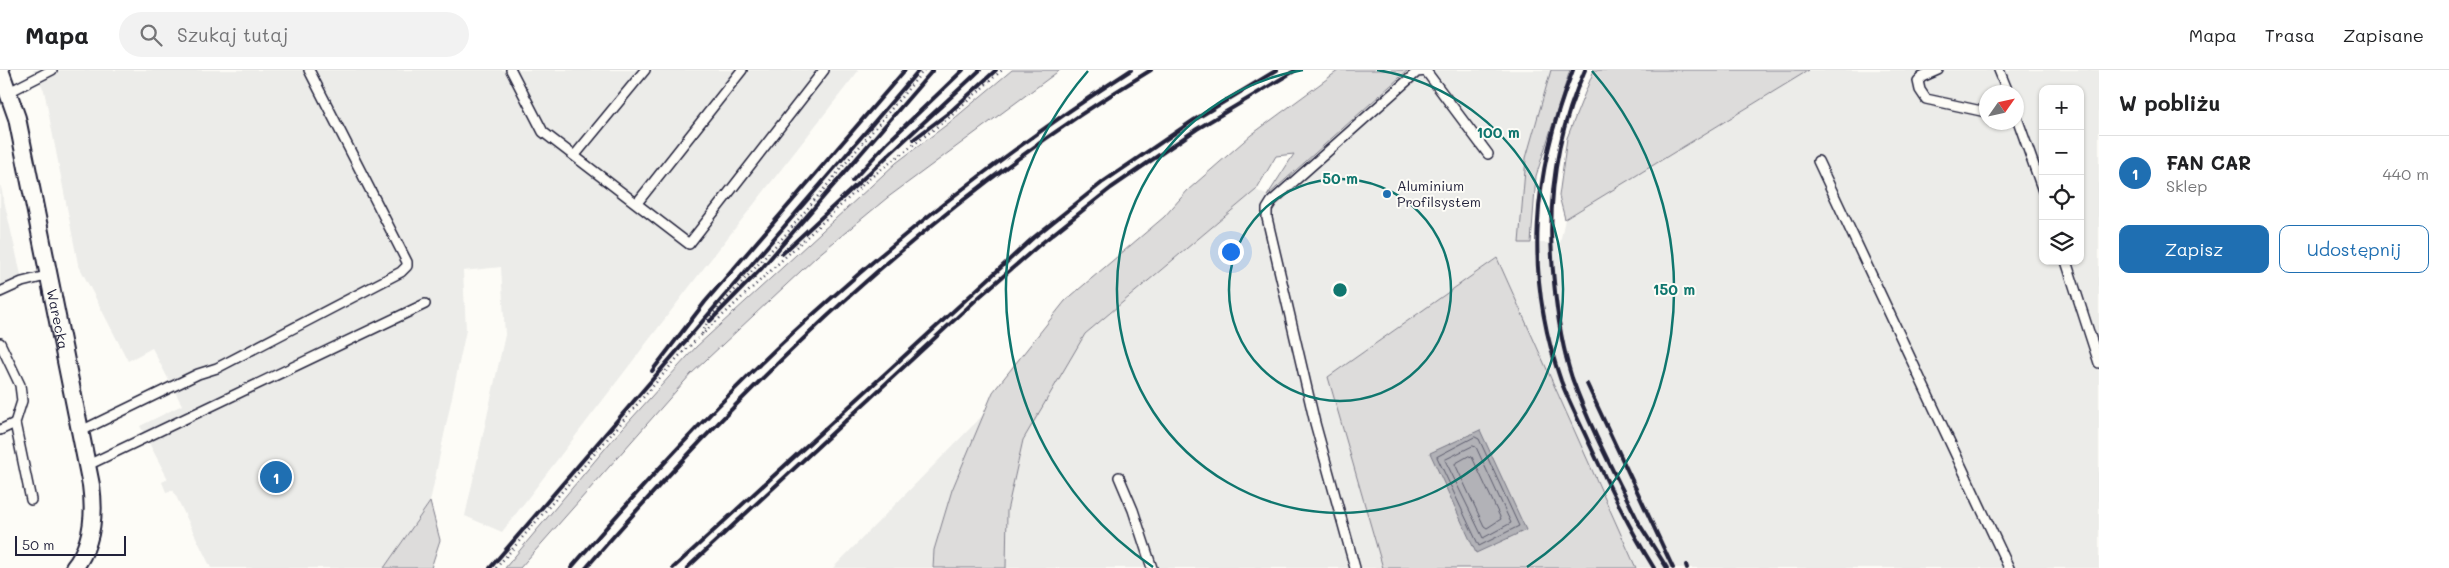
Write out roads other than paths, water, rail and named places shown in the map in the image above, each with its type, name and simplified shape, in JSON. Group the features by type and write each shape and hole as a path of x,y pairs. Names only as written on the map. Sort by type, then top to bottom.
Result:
{"street":[{"name":"Warecka","path":"0,70 17,118 88,465 93,518 86,547 74,568"}],"lane":[{"path":"9,92 52,70"},
{"path":"81,430 198,374 217,368 405,270 407,262 309,70"},
{"path":"511,70 543,132 689,244 824,70"},
{"path":"575,155 645,70"},
{"path":"637,203 742,70"},
{"path":"1938,70 1922,77 1918,81 1922,96 1926,99 1979,110"},
{"path":"1999,70 2005,85"},
{"path":"1356,568 1314,423 1266,218 1267,209 1272,201 1417,72 1426,72 1488,154"},
{"path":"2021,130 2039,180"},
{"path":"1818,161 2009,568"},
{"path":"2067,265 2099,363"},
{"path":"0,292 22,282 50,275"},
{"path":"88,465 425,304"},
{"path":"0,343 20,385 22,401 15,423 31,500"},
{"path":"0,430 15,423"},
{"path":"1119,477 1133,510 1152,568"}],"water":[{"path":"1480,430 1526,530 1476,553 1430,453"}],"railway":[{"path":"652,371 705,302 905,70"},
{"path":"490,568 919,70"},
{"path":"710,321 762,268 933,70"},
{"path":"852,181 888,142 963,70"},
{"path":"782,254 980,70"},
{"path":"914,139 951,111 996,70"},
{"path":"571,568 695,430 760,364 828,301 900,239 1013,151 1131,70"},
{"path":"586,568 713,428 849,296 995,176 1071,121 1151,70"},
{"path":"673,568 1033,238 1103,182 1194,120 1277,70"},
{"path":"687,568 978,298 1038,246 1111,188 1197,129 1296,70"},
{"path":"1573,70 1559,109 1541,186 1538,225 1541,302 1549,341 1564,389 1620,507 1654,568"},
{"path":"1585,70 1566,121 1559,147 1555,174 1551,227 1555,294 1558,318 1572,378 1595,433 1639,523"},
{"path":"1587,384 1673,568"},
{"path":"1636,519 1667,568"}],"place":[{"name":"Aluminium Profilsystem","path":"1387,194"},
{"name":"FAN CAR","path":"276,477"}]}
